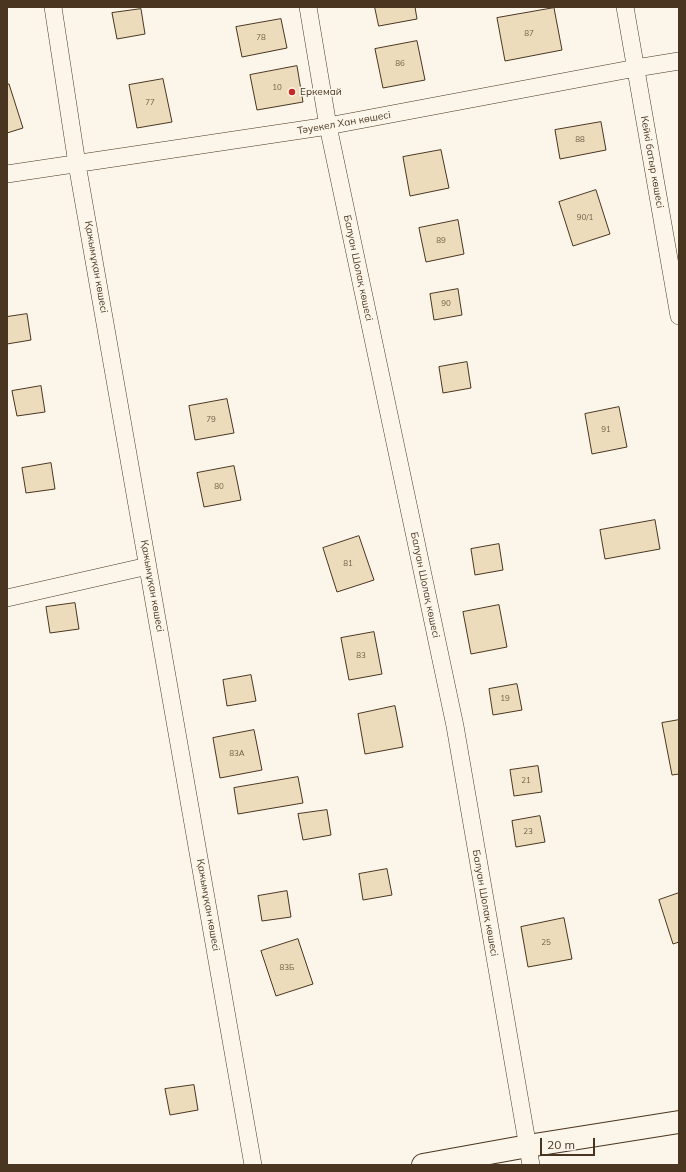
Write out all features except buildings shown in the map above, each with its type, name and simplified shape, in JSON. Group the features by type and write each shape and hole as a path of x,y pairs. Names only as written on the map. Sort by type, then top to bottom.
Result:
{"main road":[{"path":"423,1165 529,1156 679,1122"}],"street":[{"name":"Қажымұқан көшесі","path":"53,7 77,164 253,1165"},
{"name":"Балуан Шолақ көшесі","path":"308,7 328,126 455,726 529,1156"},
{"name":"Кейкі батыр көшесі","path":"625,7 679,316"},
{"name":"Тәуекел Хан көшесі","path":"7,174 328,126 679,61"},
{"path":"7,598 148,566"}],"place":[{"name":"Еркемай","path":"292,92"}]}
